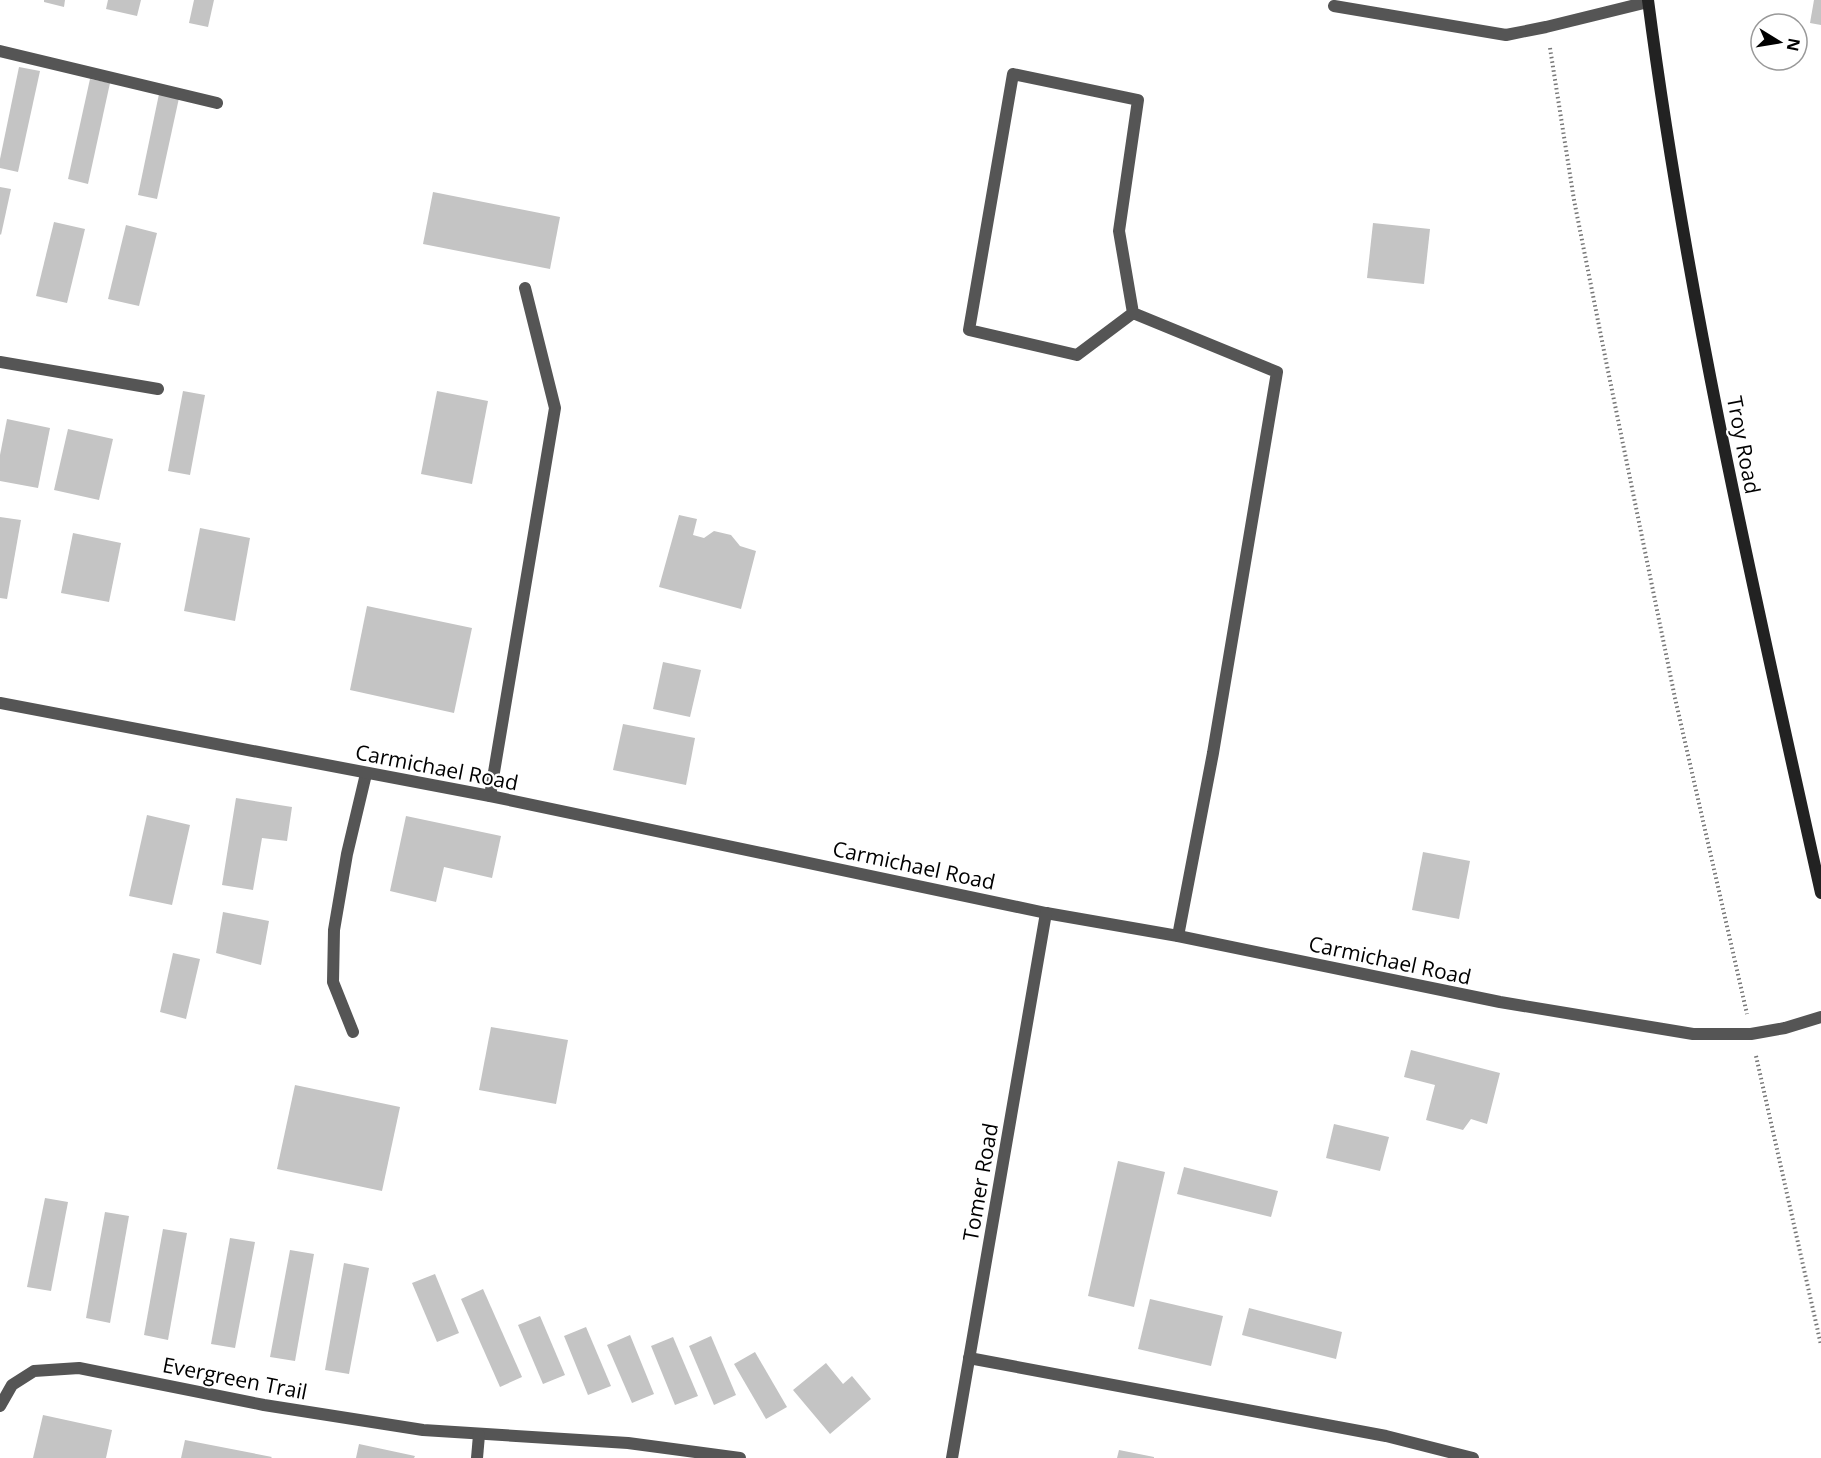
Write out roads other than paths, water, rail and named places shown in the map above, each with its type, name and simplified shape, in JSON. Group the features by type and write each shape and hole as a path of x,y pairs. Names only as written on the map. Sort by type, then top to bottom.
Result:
{"main road":[{"name":"Troy Road","path":"1648,1 1685,239 1742,536 1821,893"}],"street":[{"path":"1334,6 1506,35 1648,1"},
{"path":"0,51 217,103"},
{"path":"1013,74 1138,100 1119,231 1133,312 1077,355 969,330 1013,74"},
{"path":"490,796 555,408 525,288"},
{"path":"1133,312 1277,372 1213,753 1178,936"},
{"path":"0,362 159,389"},
{"name":"Carmichael Road","path":"0,703 490,796 1046,913 1178,936 1500,1002 1693,1034 1751,1034 1785,1028 1821,1017"},
{"path":"353,1032 333,982 334,930 347,854 366,774"},
{"name":"Tomer Road","path":"952,1458 1046,913"},
{"path":"969,1358 1386,1436 1473,1458"},
{"name":"Evergreen Trail","path":"0,1406 12,1384 34,1371 79,1368 264,1405 423,1430 628,1443 740,1458"},
{"path":"477,1458 479,1435"}]}
